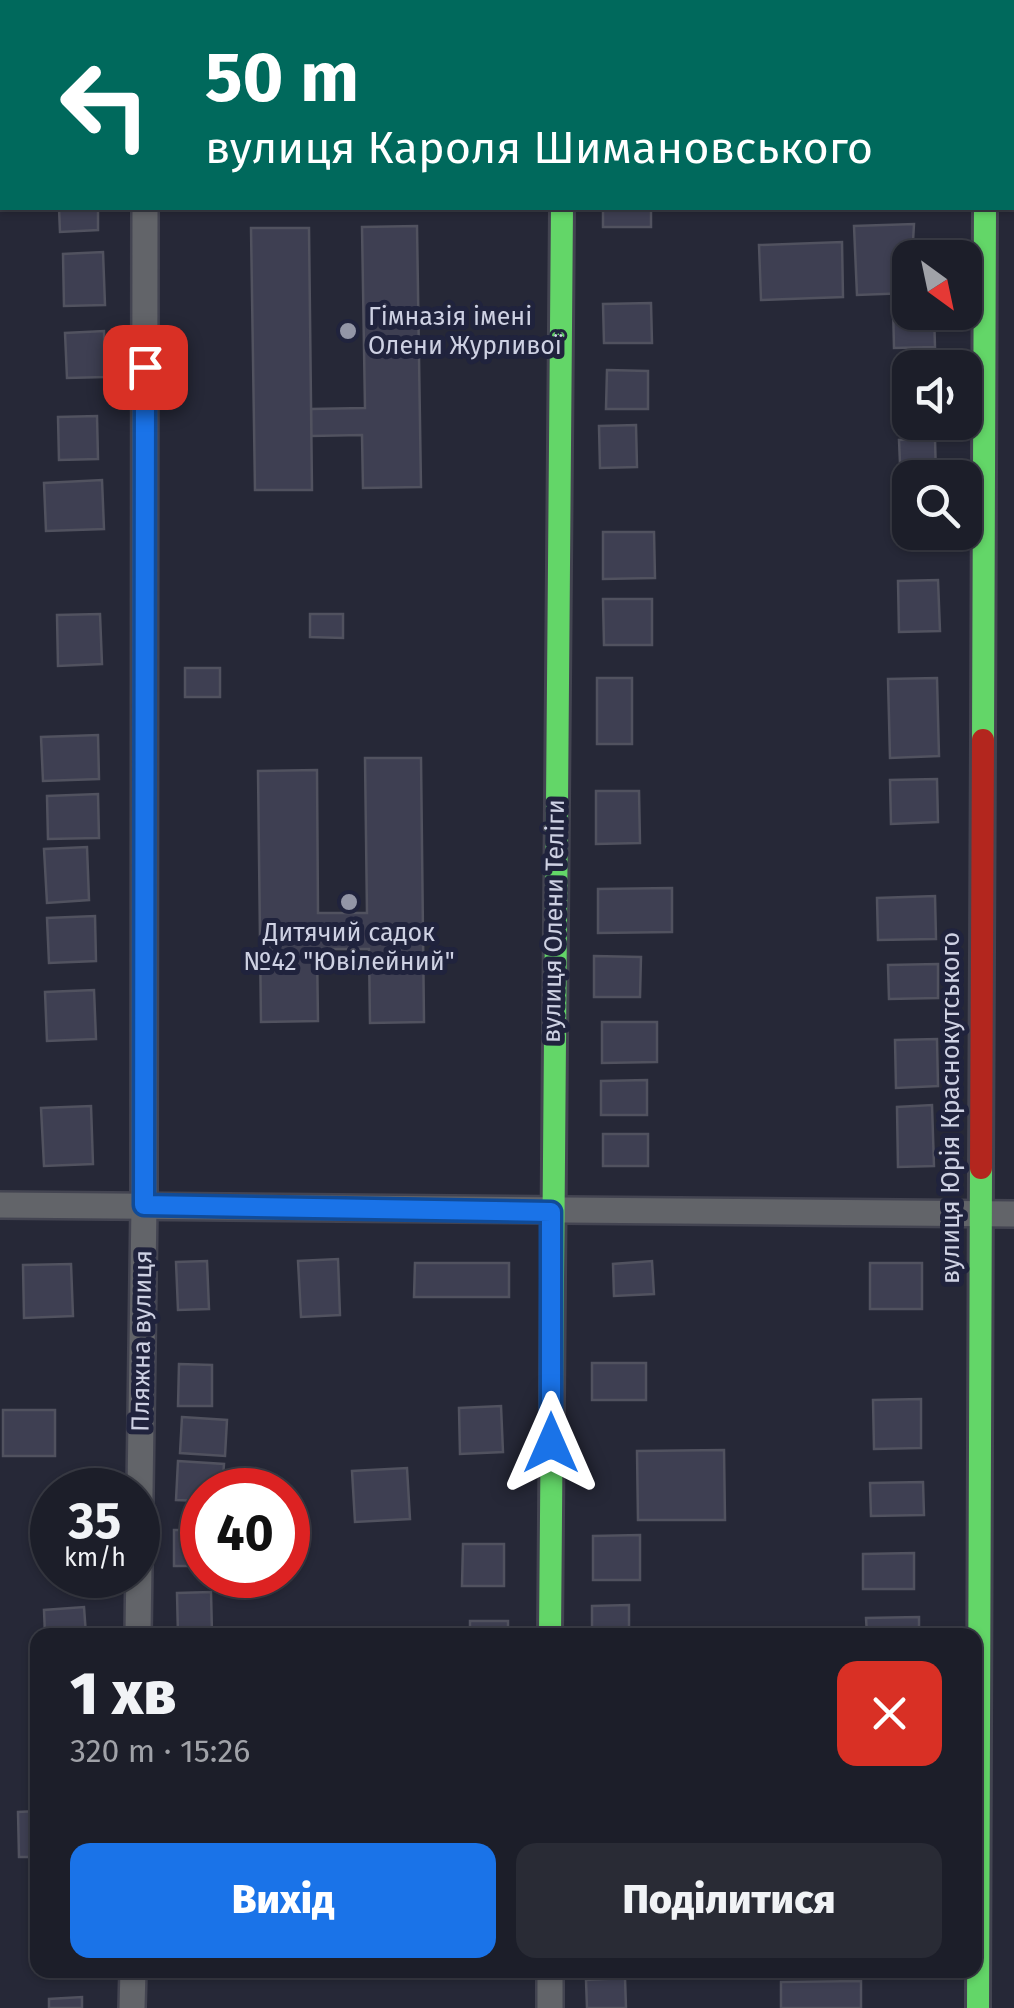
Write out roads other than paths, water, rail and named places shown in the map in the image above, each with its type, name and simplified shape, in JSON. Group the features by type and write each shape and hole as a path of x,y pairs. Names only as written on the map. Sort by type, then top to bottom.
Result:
{"street":[{"name":"Пляжна вулиця","path":"138,1628 144,1205 145,210"},
{"name":"вулиця Олени Теліги","path":"550,1628 562,210"},
{"name":"вулиця Юрія Краснокутського","path":"978,1628 985,210"},
{"path":"0,1205 1014,1214"},
{"path":"132,2008 133,1978"},
{"path":"550,1978 550,2008"},
{"name":"вулиця Юрія Краснокутського","path":"978,1978 978,2008"}],"place":[{"name":"Гімназія імені Олени Журливої","path":"348,331"},
{"name":"Дитячий садок №42 \"Ювілейний\"","path":"349,902"}]}
